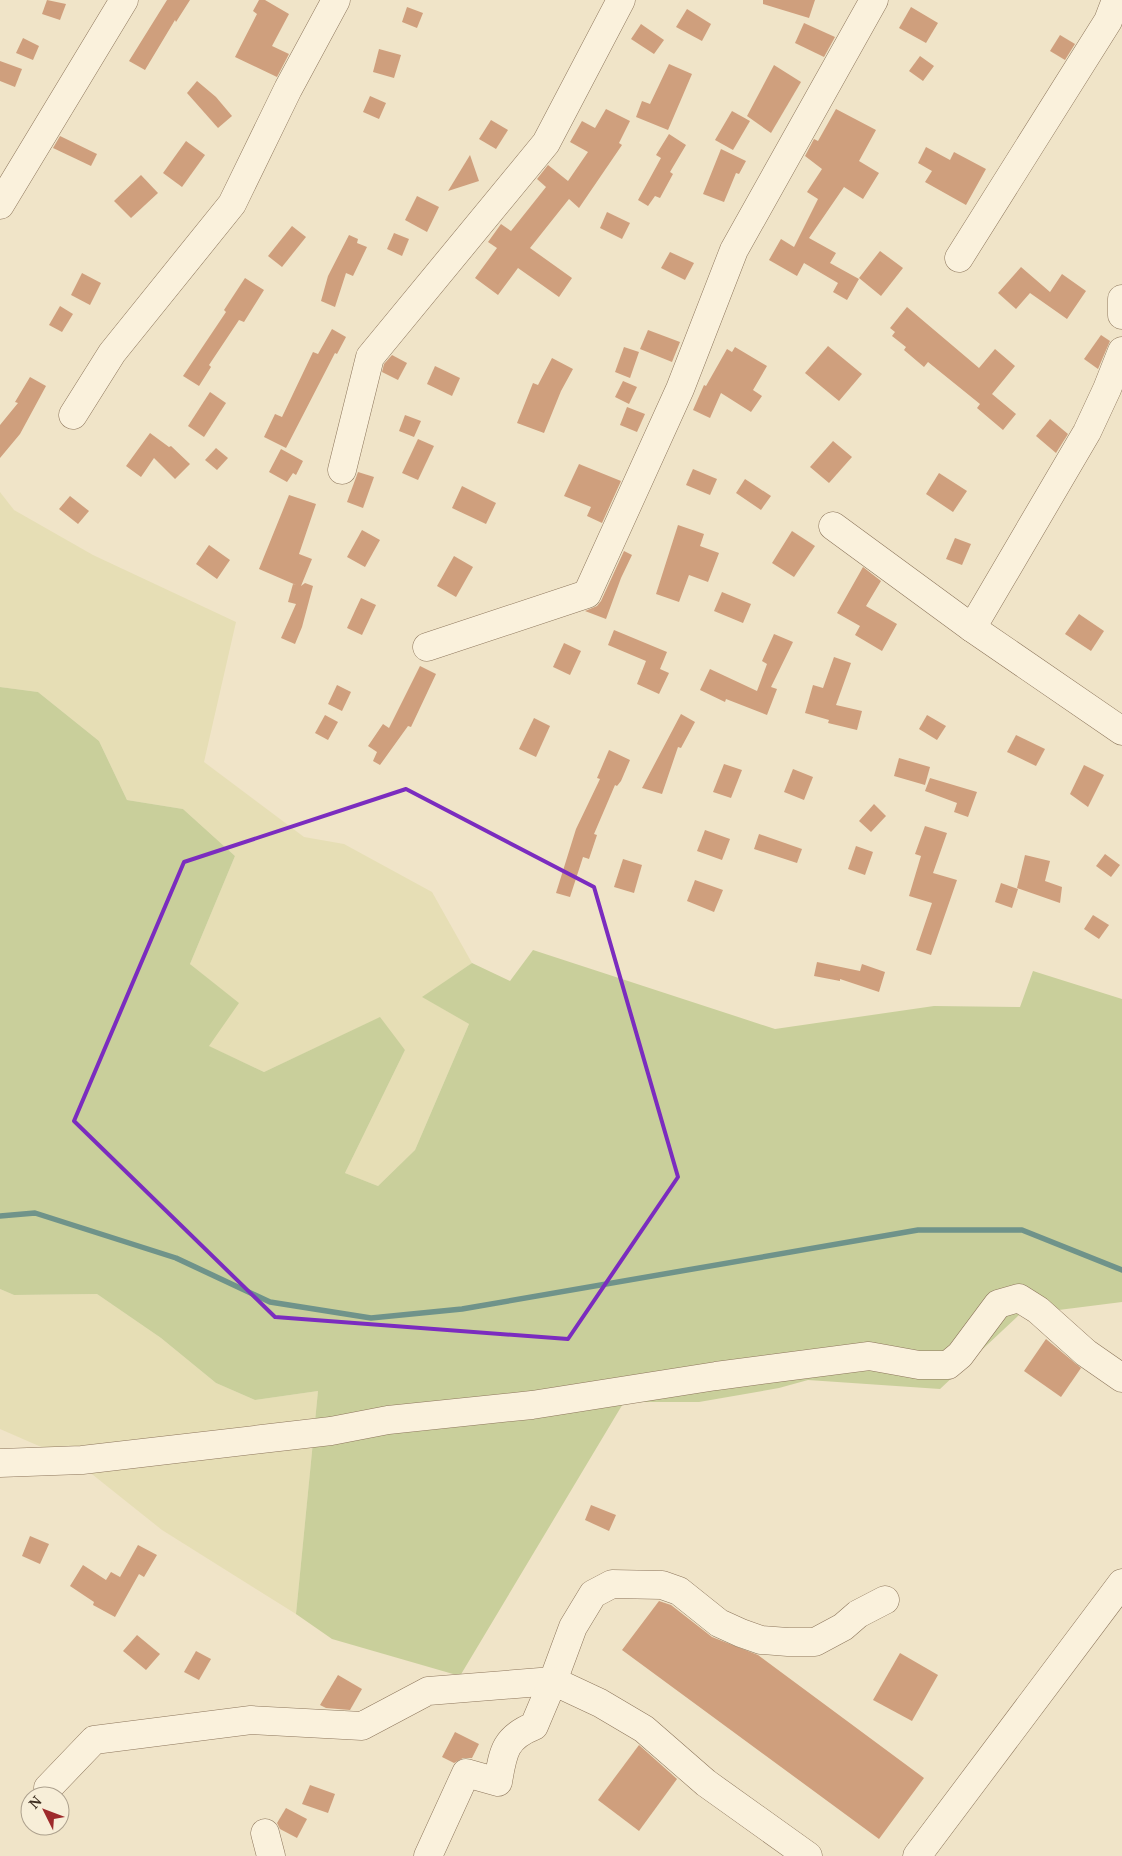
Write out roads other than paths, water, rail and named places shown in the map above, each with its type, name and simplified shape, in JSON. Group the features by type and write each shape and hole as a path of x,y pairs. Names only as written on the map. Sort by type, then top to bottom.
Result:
{"street":[{"path":"0,204 124,0"},
{"path":"72,415 112,353 232,204 288,90 336,0"},
{"path":"342,470 370,358 546,143 621,0"},
{"path":"427,647 586,594 680,389 734,250 874,0"},
{"path":"959,258 1115,16"},
{"path":"1122,300 1122,315"},
{"path":"972,628 1087,432 1115,393 1122,351"},
{"path":"833,526 972,628 1122,731"},
{"path":"0,1463 82,1460 331,1431 388,1420 532,1405 716,1376 869,1356 919,1365 948,1365 960,1355 998,1304 1020,1298 1038,1310 1086,1353 1122,1378"},
{"path":"917,1856 1122,1583"},
{"path":"428,1856 466,1773 498,1782 503,1754 517,1733 534,1726 573,1628 592,1594 612,1584 662,1585 679,1591 712,1618 741,1634 761,1640 788,1642 815,1642 884,1600"},
{"path":"50,1786 94,1740 251,1720 362,1726 428,1691 553,1681 600,1703 644,1729 706,1783 808,1856"}],"waterway":[{"path":"0,1216 35,1213 176,1258 270,1302 371,1318 462,1309 918,1230 1022,1230 1122,1270"}]}
